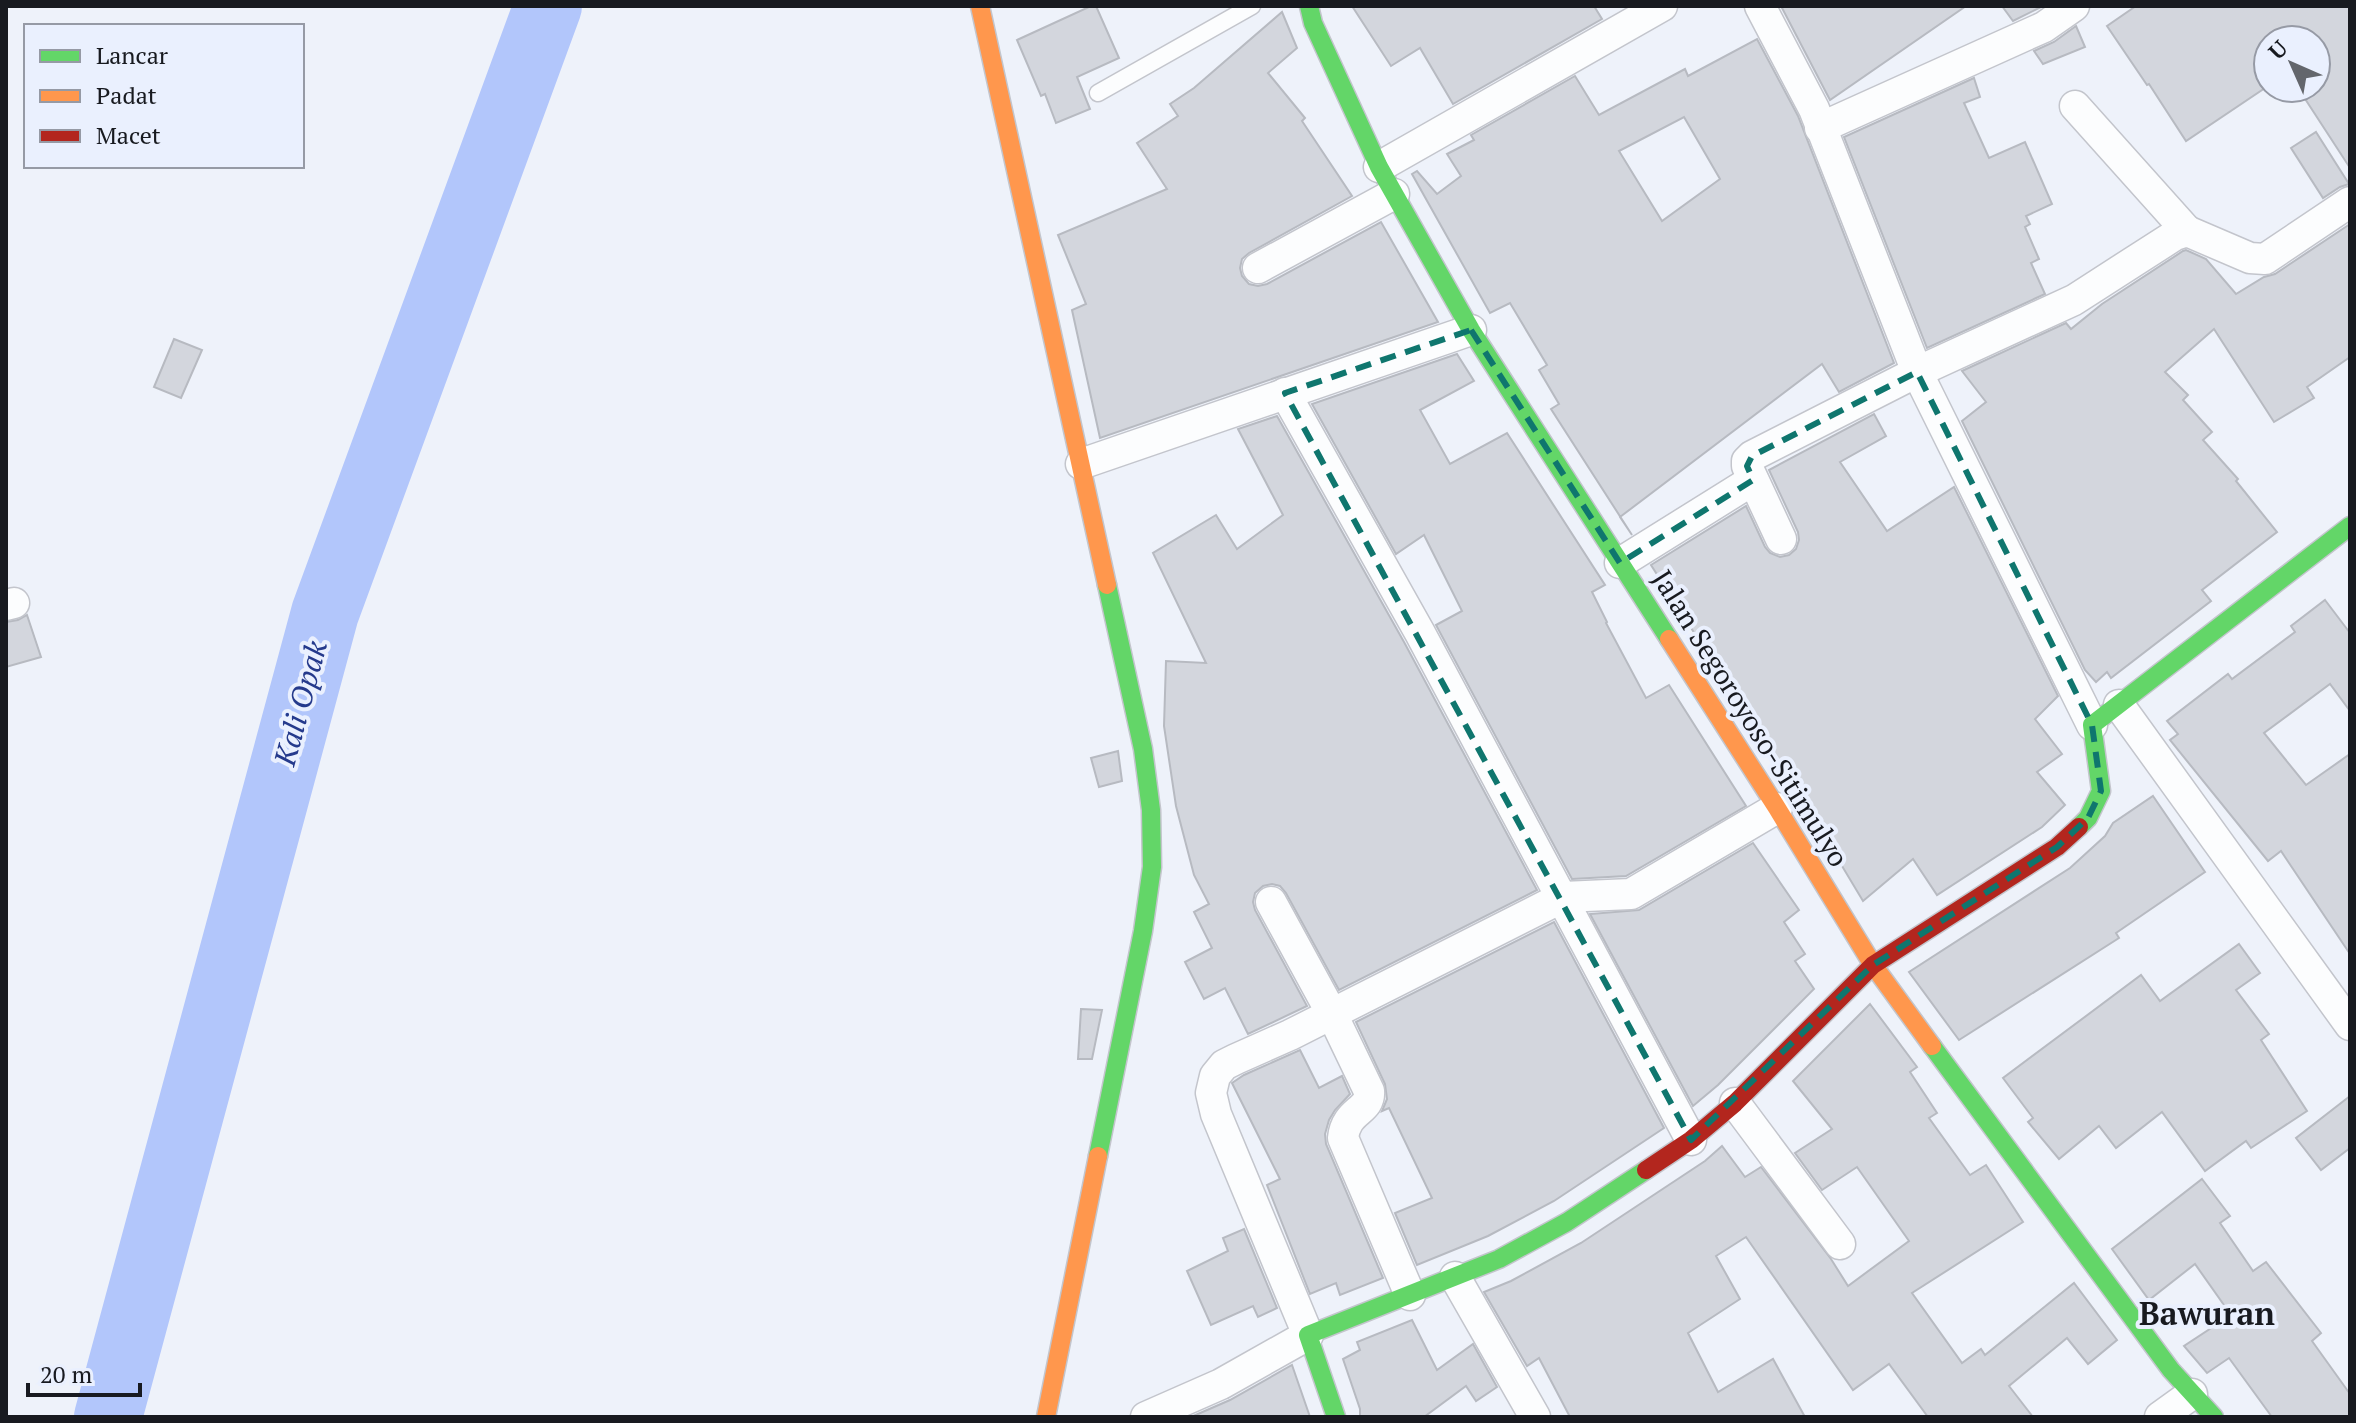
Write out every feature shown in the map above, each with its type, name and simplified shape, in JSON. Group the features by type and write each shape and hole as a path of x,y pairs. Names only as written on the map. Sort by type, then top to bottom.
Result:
{"street":[{"path":"980,6 1143,749 1151,810 1152,867 1140,947 1046,1417"},
{"name":"Jalan Segoroyoso-Sitimulyo","path":"1309,6 1313,23 1379,167 1471,330 1777,808 1873,965 2121,1304 2214,1417"},
{"path":"1379,167 1662,6"},
{"path":"1146,1417 1221,1384 1308,1335 1499,1259 1567,1222 1691,1140 1735,1103 1873,965 2057,847 2088,818 2101,791 2092,725 1917,372 1814,109 1760,6"},
{"path":"1820,128 2044,27 2074,6"},
{"path":"2075,106 2187,231 2250,258 2265,259 2350,202"},
{"path":"1258,268 1394,194"},
{"path":"1781,539 1747,466 1752,456 1917,372 2074,300 2175,235 2187,231"},
{"path":"1081,464 1471,330"},
{"path":"1285,393 1420,633 1691,1140"},
{"path":"1620,563 1753,480"},
{"path":"2092,725 2350,526"},
{"path":"2119,705 2350,1025"},
{"path":"1336,1417 1308,1335 1216,1114 1211,1093 1215,1076 1224,1065 1563,897 1631,894 1777,808"},
{"path":"1271,902 1332,1014 1369,1091 1367,1103 1344,1126 1343,1138 1410,1295"},
{"path":"1735,1103 1840,1244"},
{"path":"1455,1277 1535,1417"},
{"path":"2160,1417 2192,1394"}],"lane":[{"path":"1098,93 1252,6"}],"highlighted area":[{"path":"1471,330 1620,563 1753,480 1747,466 1752,456 1917,372 2092,725 2101,791 2088,818 2057,847 1873,965 1691,1140 1285,393"}],"building":[{"path":"1096,6 1119,58 1077,77 1090,109 1056,123 1017,40"},
{"path":"1352,6 1594,6 1602,19 1453,104 1420,48 1391,66"},
{"path":"1781,6 1966,6 1830,100"},
{"path":"2002,6 2043,6 2013,21"},
{"path":"2136,6 2350,6 2350,168 2308,104 2332,104 2332,24 2252,24 2252,97 2186,141 2107,26"},
{"path":"1282,12 1297,48 1268,73 1305,118 1302,121 1352,196 1249,253 1242,259 1242,276 1249,284 1267,284 1381,222 1438,322 1100,438 1072,310 1086,304 1058,235 1167,189 1137,143 1178,116 1170,104 1194,88"},
{"path":"2076,26 2085,47 2043,64 2034,51 2054,42"},
{"path":"1757,39 1798,116 1894,363 1839,392 1822,364 1620,517 1551,409 1559,404 1539,370 1547,365 1510,303 1490,313 1412,174 1417,171 1437,194 1461,176 1447,154 1474,140 1471,135 1575,76 1599,115 1685,69 1688,76","holes":["1684,117 1720,179 1662,221 1619,151"]},
{"path":"1974,78 1980,97 1964,103 1989,158 2025,142 2052,204 2026,216 2030,224 2025,227 2039,259 2031,263 2045,294 1927,348 1844,137"},
{"path":"2316,132 2349,184 2323,198 2291,148"},
{"path":"2350,224 2350,357 2307,387 2314,398 2274,422 2214,329 2165,372 2188,395 2183,400 2212,432 2203,440 2238,479 2236,481 2277,532 2202,590 2211,601 2111,678 2107,672 2096,682 2085,670 1962,421 1986,402 1962,371 2066,323 2071,329 2102,304 2183,251 2206,259 2236,294 2275,274"},
{"path":"174,339 202,350 181,398 154,387"},
{"path":"1457,354 1474,381 1420,410 1450,464 1507,433 1605,585 1592,592 1646,698 1669,685 1746,806 1626,876 1572,879 1436,625 1462,611 1424,535 1396,554 1312,404"},
{"path":"1874,414 1886,436 1840,462 1887,531 1954,487 2058,696 2035,719 2062,754 2037,772 2065,805 2042,827 1937,895 1913,859 1863,901 1833,851 1838,846 1818,827 1651,565 1746,506 1770,553 1780,557 1789,555 1796,549 1798,532 1769,470"},
{"path":"1277,416 1404,642 1537,890 1339,990 1286,893 1280,886 1263,886 1255,893 1255,910 1307,1006 1248,1034 1225,988 1204,999 1185,962 1212,948 1194,912 1209,904 1194,875 1176,806 1164,726 1166,661 1206,663 1153,553 1216,515 1237,549 1283,515 1238,429"},
{"path":"2325,600 2350,633 2350,711 2330,684 2264,733 2306,785 2350,754 2350,954 2281,851 2268,861 2170,740 2178,734 2167,721 2228,674 2232,679 2295,632 2291,626"},
{"path":"27,615 41,657 6,667 6,622"},
{"path":"1118,751 1122,781 1099,787 1091,758"},
{"path":"2153,796 2205,872 2116,933 2119,938 1959,1040 1909,972 2070,868 2105,836 2113,823"},
{"path":"1753,843 1799,910 1784,922 1805,954 1795,961 1814,989 1693,1106 1590,914 1639,910"},
{"path":"1554,922 1664,1128 1554,1201 1488,1236 1417,1265 1395,1213 1432,1198 1389,1108 1382,1111 1387,1099 1385,1084 1356,1022"},
{"path":"2239,944 2260,973 2236,990 2269,1034 2261,1040 2307,1111 2251,1148 2246,1141 2205,1171 2162,1112 2116,1148 2099,1126 2059,1159 2028,1122 2033,1118 2003,1078 2141,975 2160,1001"},
{"path":"1870,1004 1917,1067 1910,1072 1937,1113 1929,1118 1970,1175 1986,1165 2023,1222 1912,1293 1962,1363 1981,1349 1985,1355 2074,1283 2117,1340 2088,1364 2067,1338 2009,1386 2033,1417 1928,1417 1889,1364 1853,1390 1746,1237 1716,1256 1740,1299 1688,1333 1718,1392 1773,1359 1805,1417 1570,1417 1539,1358 1527,1366 1484,1292 1581,1243 1705,1161 1722,1146 1745,1177 1761,1167 1848,1286 1909,1241 1857,1167 1822,1190 1795,1153 1832,1129 1793,1081"},
{"path":"1081,1009 1102,1010 1092,1059 1078,1059"},
{"path":"1300,1050 1319,1088 1342,1076 1350,1094 1329,1120 1326,1144 1383,1278 1340,1295 1336,1283 1310,1294 1267,1185 1280,1179 1232,1083"},
{"path":"2350,1096 2350,1148 2321,1170 2296,1138"},
{"path":"2202,1179 2230,1216 2220,1223 2253,1271 2266,1262 2321,1333 2312,1341 2350,1394 2350,1417 2272,1417 2229,1358 2207,1373 2184,1346 2231,1315 2195,1264 2149,1300 2112,1249"},
{"path":"1244,1229 1277,1308 1258,1317 1253,1306 1211,1325 1187,1271 1228,1251 1223,1238"},
{"path":"1412,1320 1437,1370 1473,1344 1497,1387 1476,1401 1466,1386 1424,1417 1360,1417 1343,1359 1360,1350 1357,1342"},
{"path":"1292,1365 1310,1417 1191,1417 1230,1400"}],"waterway":[{"name":"Kali Opak","path":"108,1417 325,613 548,6"}],"traffic: fast":[{"path":"1309,6 1313,23 1379,167 1471,330 1669,639"},
{"path":"2079,827 2088,818 2101,791 2092,725 2350,526"},
{"path":"1098,1156 1143,931 1152,867 1151,810 1143,749 1107,585"},
{"path":"1932,1046 2171,1370 2214,1417"},
{"path":"1336,1417 1308,1335 1499,1259 1567,1222 1646,1170"}],"traffic: slow":[{"path":"980,6 1107,585"},
{"path":"1669,639 1873,965 1932,1046"},
{"path":"1046,1417 1098,1156"}],"traffic: jam":[{"path":"1646,1170 1691,1140 1735,1103 1873,965 2057,847 2079,827"}],"district":[{"name":"Bawuran","path":"2207,1313"}]}
